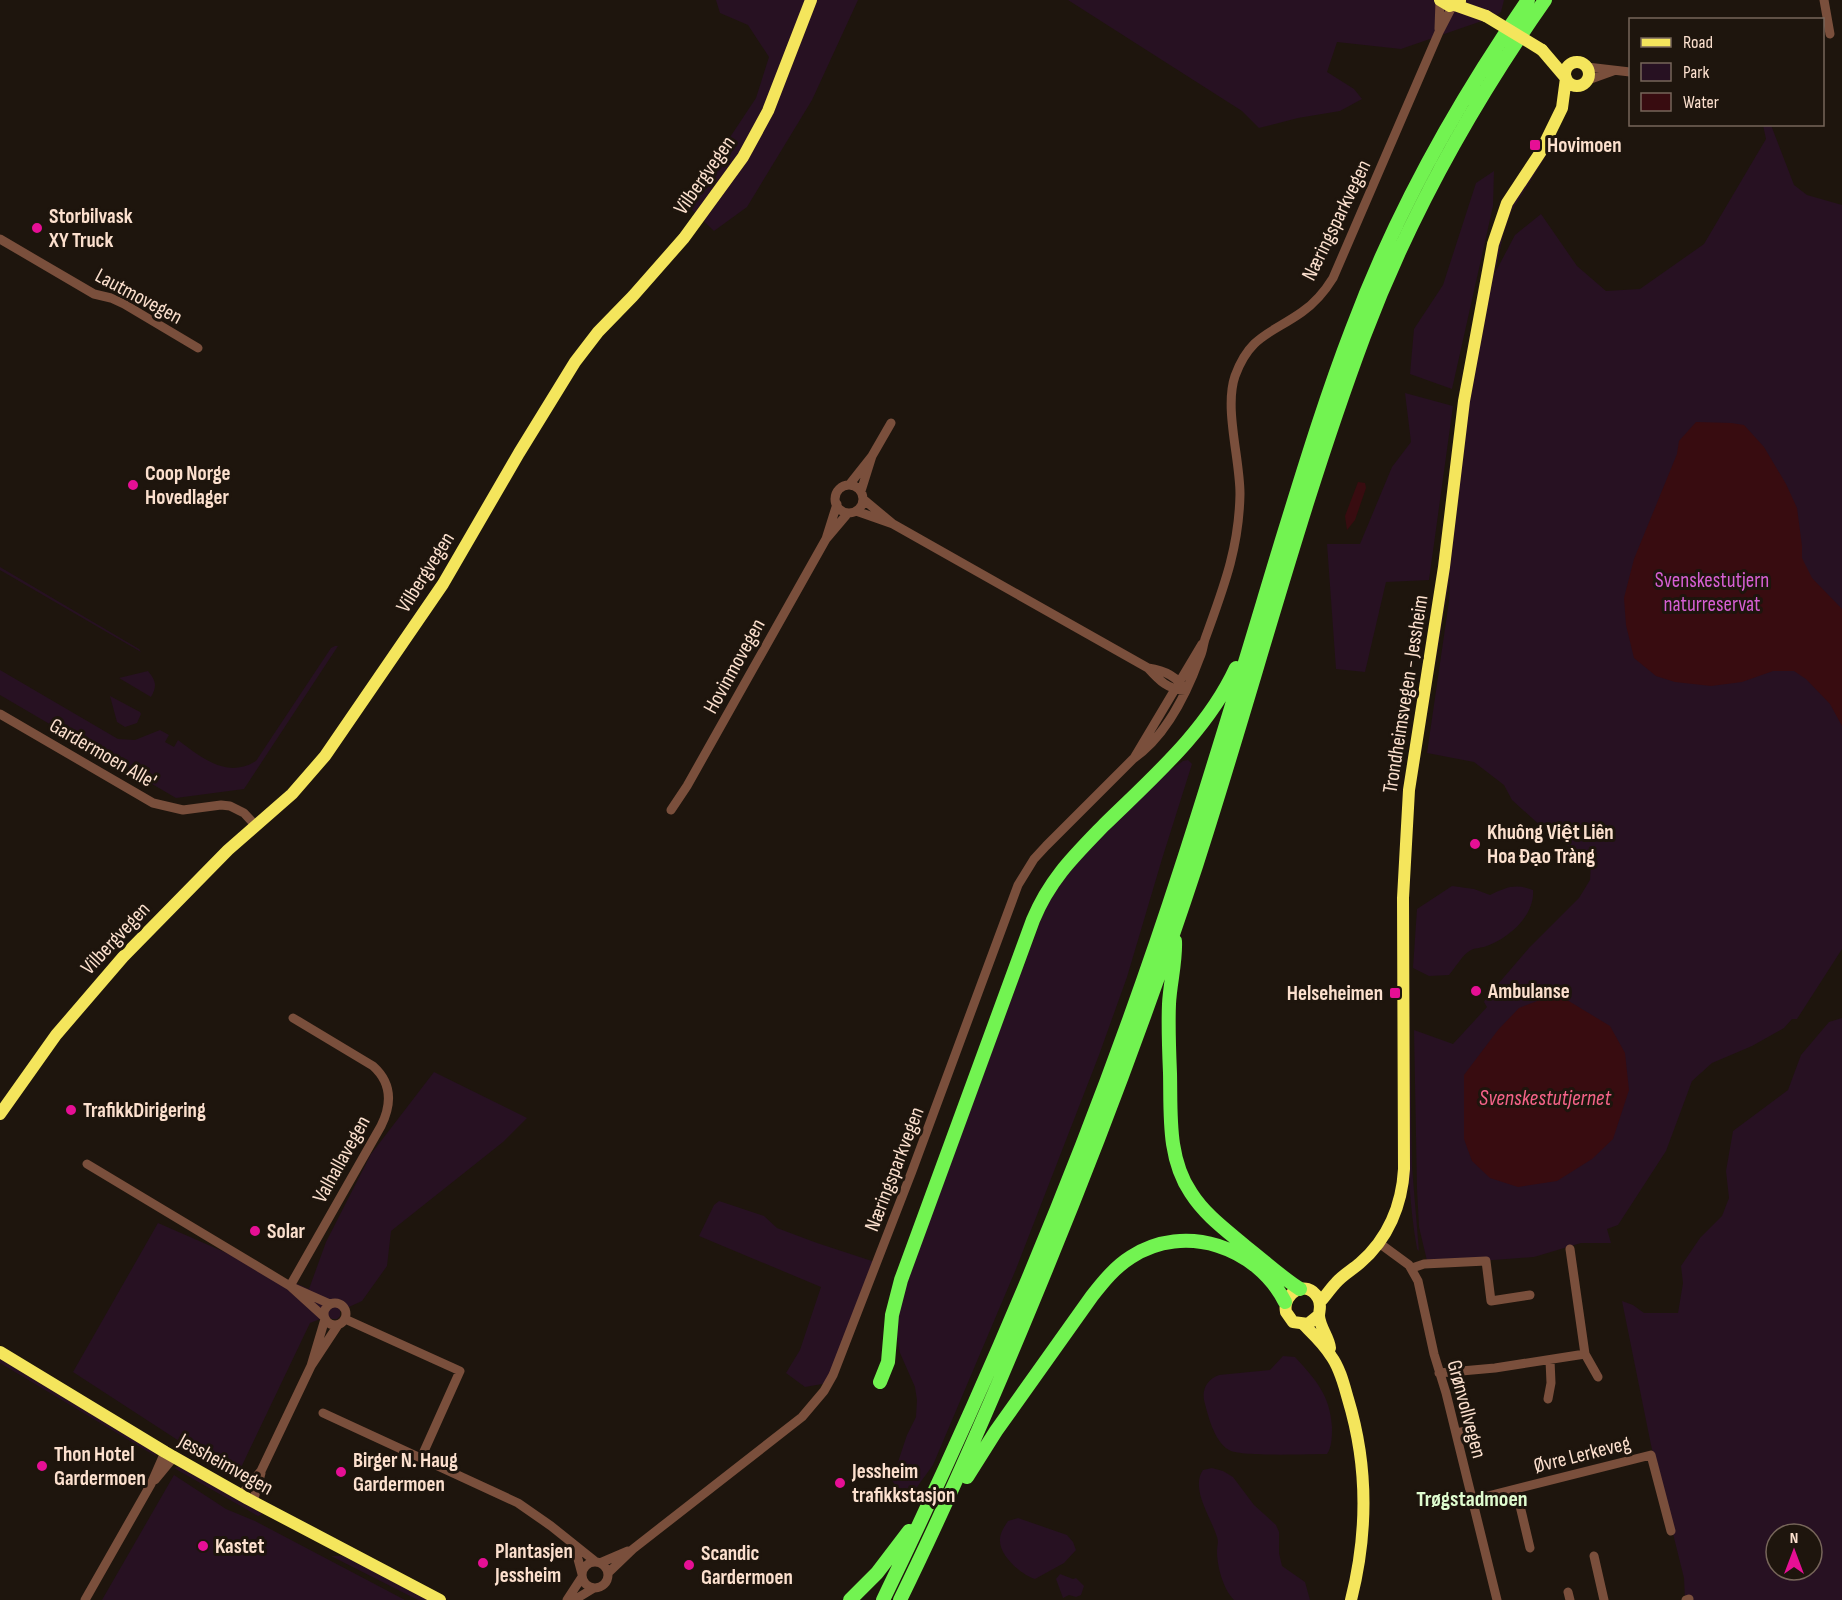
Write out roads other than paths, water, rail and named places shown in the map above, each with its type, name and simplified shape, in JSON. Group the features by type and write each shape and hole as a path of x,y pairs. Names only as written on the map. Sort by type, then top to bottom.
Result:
{"highway":[{"path":"883,1600 929,1503 1026,1284 1109,1078 1182,866 1310,449 1352,327 1385,253 1451,121 1528,0"},
{"path":"900,1600 944,1508 1061,1235 1128,1062 1214,808 1324,451 1365,333 1402,248 1462,128 1513,46 1545,0"},
{"path":"880,1382 888,1362 892,1315 899,1288 1040,904 1052,882 1067,862 1171,759 1208,716 1232,676 1256,622"},
{"path":"1174,929 1176,955 1171,978 1168,1016 1171,1120 1173,1145 1182,1176 1195,1198 1211,1217 1279,1274 1305,1289"},
{"path":"944,1508 959,1490 996,1431 1092,1296 1116,1269 1132,1256 1155,1246 1175,1241 1198,1241 1218,1245 1236,1252 1259,1267 1275,1285 1285,1302"},
{"path":"850,1600 867,1585 892,1556 929,1503"}],"main road":[{"name":"Vilbergvegen","path":"0,1114 56,1035 102,981 228,850 292,794 311,774 443,584 542,414 585,347 684,238 738,164 768,111 811,0"},
{"path":"1440,0 1446,5 1456,3 1486,15"},
{"path":"1470,0 1486,15 1542,51 1587,67 1589,74 1585,83 1570,84 1542,51"},
{"path":"1565,77 1568,66 1574,63"},
{"name":"Trondheimsvegen - Jessheim","path":"1562,108 1565,77"},
{"name":"Trondheimsvegen - Jessheim","path":"1320,1302 1335,1283 1362,1262 1379,1243 1394,1216 1403,1178 1403,908 1409,790 1444,567 1464,401 1493,244 1507,203 1540,153 1562,108 1585,83"},
{"name":"Trondheimsvegen - Jessheim","path":"1305,1289 1335,1283"},
{"path":"1319,1315 1314,1321 1304,1325 1297,1324 1289,1318 1285,1302 1291,1293 1305,1289 1316,1294 1320,1302 1319,1315 1331,1355 1352,1412 1362,1474 1362,1535 1351,1600"},
{"path":"1304,1325 1331,1355"},
{"name":"Jessheimvegen","path":"0,1352 170,1455 253,1502 327,1543 440,1600"}],"street":[{"name":"Næringsparkvegen","path":"1439,32 1440,0"},
{"path":"1824,0 1830,34"},
{"name":"Næringsparkvegen","path":"574,1600 604,1584 608,1573 633,1548 802,1417 824,1391 833,1375 1018,885 1034,859 1046,846 1133,759 1145,751 1164,727 1202,654 1204,642 1225,585 1237,532 1239,472 1231,396 1238,369 1246,353 1258,339 1304,310 1322,294 1333,278 1439,32 1456,3"},
{"path":"1587,67 1629,72"},
{"path":"1585,83 1616,70"},
{"name":"Lautmovegen","path":"0,239 94,294 124,304 198,348"},
{"path":"891,423 872,456 849,485 839,490 836,496 841,510 893,524 1148,668 1174,690 1185,690"},
{"path":"852,512 861,506 872,456"},
{"path":"849,485 856,486 862,495 893,524"},
{"name":"Hovinmovegen","path":"671,810 826,539 837,504"},
{"name":"Hovinmovegen","path":"826,539 852,512"},
{"name":"Næringsparkvegen","path":"1133,759 1204,642"},
{"path":"1148,668 1157,669 1179,680 1185,690"},
{"name":"Gardermoen Alle'","path":"0,714 153,803 183,810 230,806 244,813 256,826"},
{"name":"Valhallavegen","path":"291,1287 381,1126 390,1100 386,1082 373,1066 293,1018"},
{"path":"87,1164 291,1287 330,1304 337,1303 343,1306 346,1312 341,1322 310,1366"},
{"path":"1379,1243 1412,1268 1424,1264 1486,1261 1491,1301 1530,1295"},
{"path":"1570,1249 1585,1354 1598,1377"},
{"name":"Grønvollvegen","path":"1412,1268 1418,1281 1497,1600"},
{"path":"291,1287 330,1324 341,1322 460,1371 421,1458"},
{"path":"253,1502 261,1471 310,1366 325,1309 330,1304"},
{"path":"1439,1373 1585,1354"},
{"path":"1548,1399 1551,1383 1550,1360"},
{"path":"323,1413 518,1503 605,1567 608,1573"},
{"path":"1456,1433 1472,1430"},
{"path":"85,1600 170,1455"},
{"name":"Øvre Lerkeveg","path":"1472,1500 1651,1455 1671,1531"},
{"path":"241,1495 261,1471"},
{"name":"Øvre Lerkeveg","path":"1516,1489 1530,1548"},
{"path":"568,1540 578,1559 586,1585 594,1588"},
{"name":"Næringsparkvegen","path":"567,1600 587,1565 633,1548"},
{"path":"1594,1556 1604,1600"}],"water":[{"path":"1696,422 1744,425 1764,447 1786,484 1797,508 1802,558 1812,578 1842,609 1842,726 1830,704 1806,679 1794,671 1773,671 1742,682 1711,686 1675,682 1656,676 1634,658 1626,625 1624,598 1634,559 1677,454 1679,441"},
{"path":"1358,482 1365,483 1366,488 1355,520 1347,530 1345,516"},
{"name":"Svenskestutjernet","path":"1545,998 1567,1000 1610,1026 1625,1053 1629,1090 1613,1139 1592,1159 1557,1181 1518,1187 1490,1178 1472,1161 1464,1139 1464,1075 1498,1030 1519,1008"}],"place":[{"name":"Hovimoen","path":"1535,145"},
{"name":"Storbilvask XY Truck","path":"37,228"},
{"name":"Coop Norge Hovedlager","path":"133,485"},
{"name":"Khuông Việt Liên Hoa Đạo Tràng","path":"1475,844"},
{"name":"Ambulanse","path":"1476,991"},
{"name":"Helseheimen","path":"1395,993"},
{"name":"TrafikkDirigering","path":"71,1110"},
{"name":"Solar","path":"255,1231"},
{"name":"Thon Hotel Gardermoen","path":"42,1466"},
{"name":"Birger N. Haug Gardermoen","path":"341,1472"},
{"name":"Jessheim trafikkstasjon","path":"840,1483"},
{"name":"Kastet","path":"203,1546"},
{"name":"Plantasjen Jessheim","path":"483,1563"},
{"name":"Scandic Gardermoen","path":"689,1565"}],"district":[{"name":"Trøgstadmoen","path":"1472,1498"}],"park label":[{"name":"Svenskestutjern naturreservat","path":"1712,592"}]}
